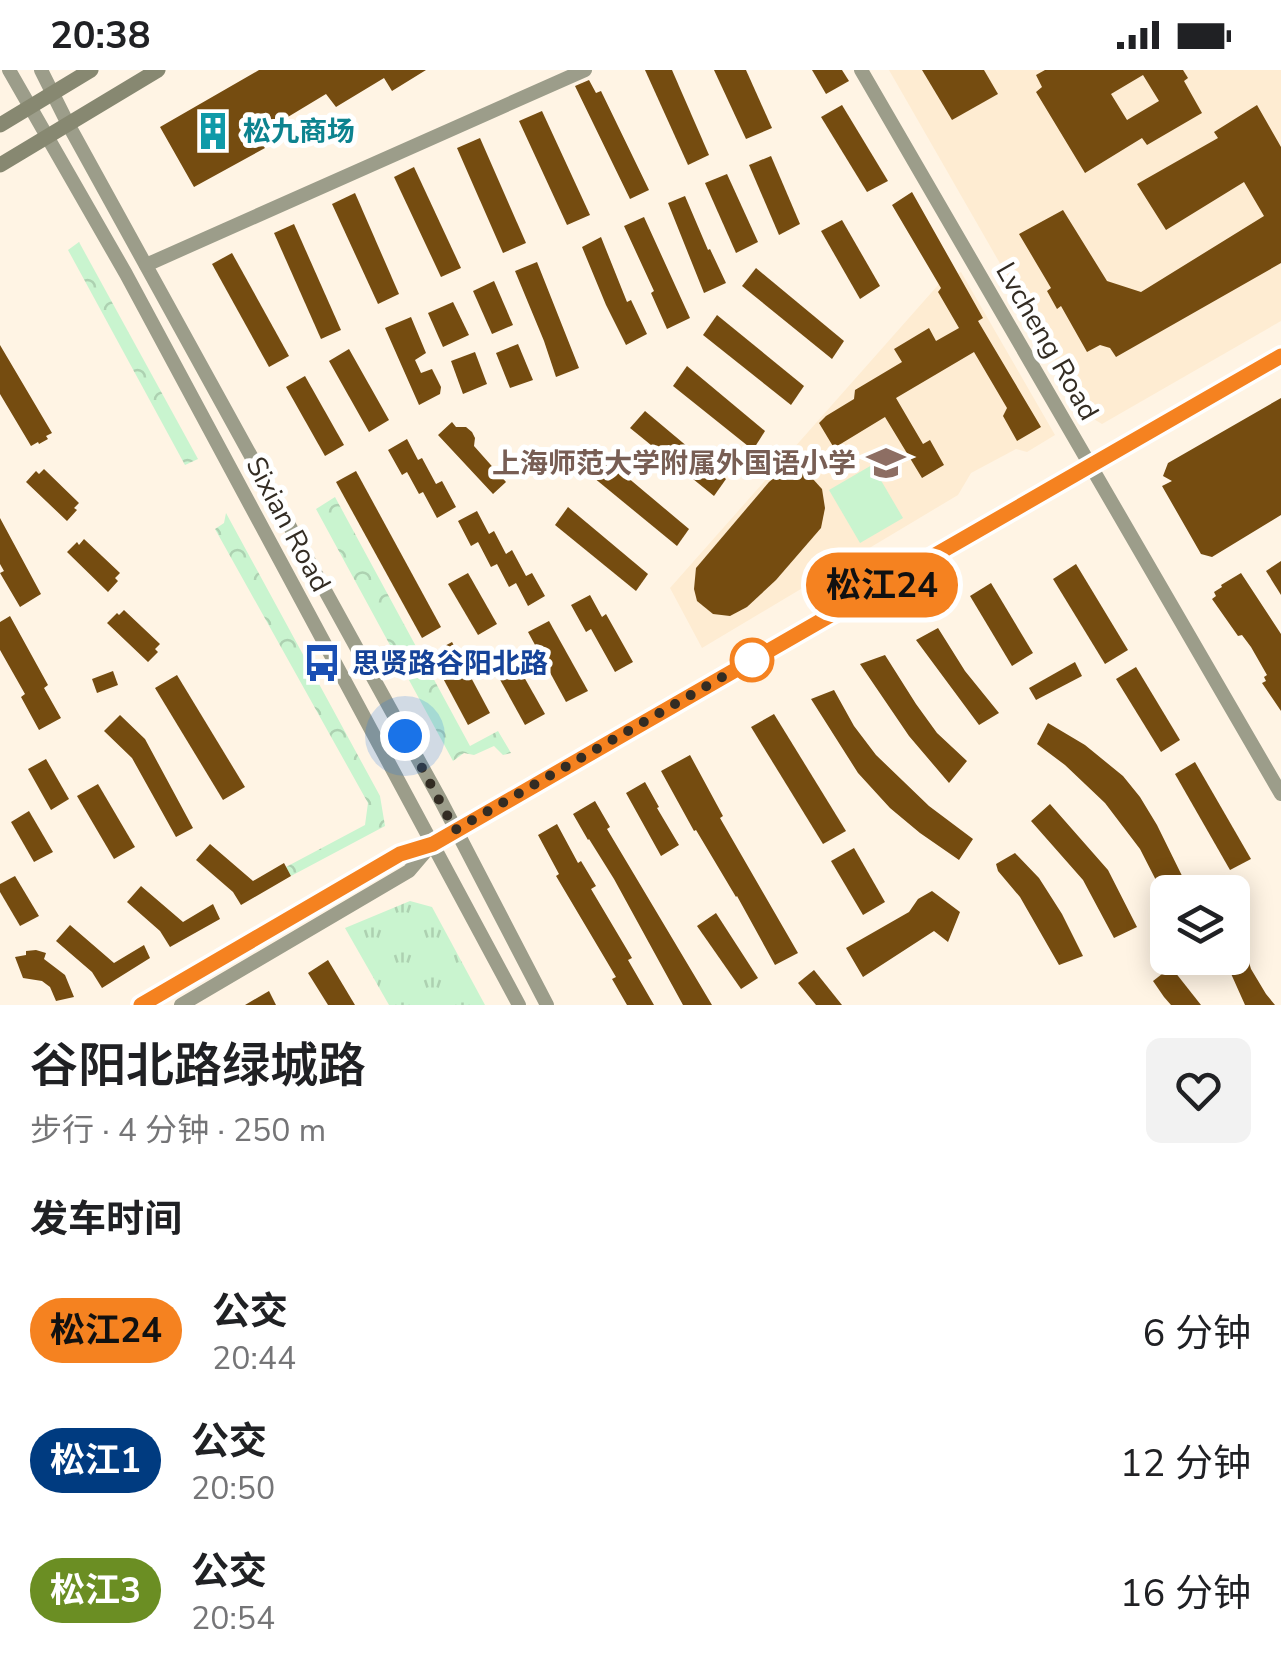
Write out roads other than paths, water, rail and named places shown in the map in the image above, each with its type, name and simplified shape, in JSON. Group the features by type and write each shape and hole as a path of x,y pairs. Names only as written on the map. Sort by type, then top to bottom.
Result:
{"main road":[{"name":"Sixian Road","path":"10,70 126,274 519,1005"},
{"name":"Sixian Road","path":"40,70 441,801 547,1005"},
{"path":"0,126 91,70"},
{"path":"0,165 158,70"},
{"path":"146,265 585,70"},
{"name":"Lvcheng Road","path":"861,70 1281,794"},
{"path":"141,1005 400,854 433,844 1281,356"},
{"path":"181,1005 409,872 433,844"}],"place":[{"name":"松九商场","path":"213,131"},
{"name":"上海师范大学附属外国语小学","path":"886,463"},
{"name":"思贤路谷阳北路","path":"322,663"}]}
